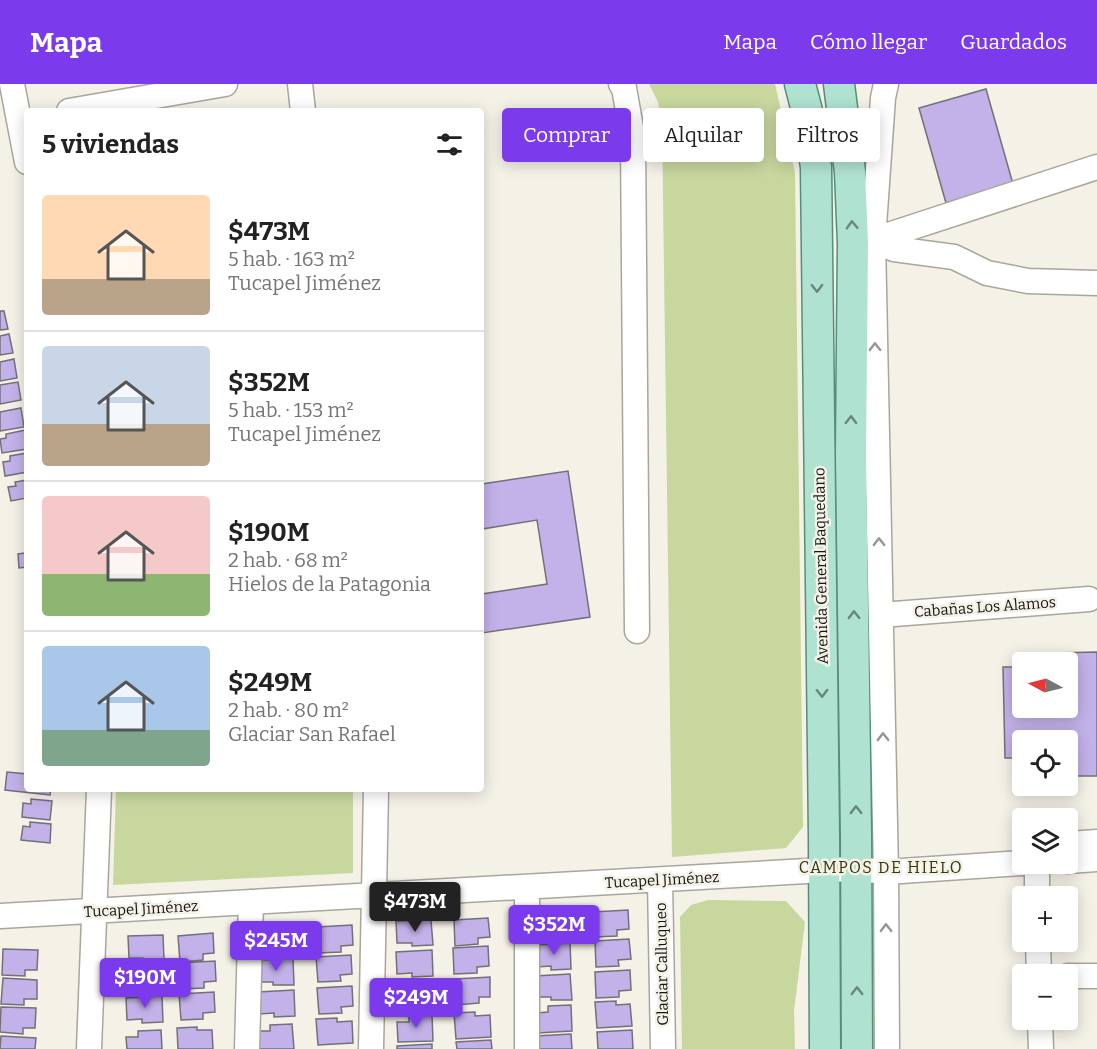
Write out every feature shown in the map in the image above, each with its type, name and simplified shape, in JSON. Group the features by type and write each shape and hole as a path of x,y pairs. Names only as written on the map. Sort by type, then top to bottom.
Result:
{"main road":[{"name":"Avenida General Baquedano","path":"800,84 808,115 816,166 825,870 825,1049"},
{"name":"Avenida General Baquedano","path":"839,84 850,172 853,243 851,454 857,1049"}],"street":[{"path":"12,84 15,120 24,152"},
{"path":"86,108 225,84"},
{"path":"300,84 303,108"},
{"path":"621,84 624,88 633,139 637,631"},
{"path":"886,84 883,98 873,240 886,865 887,1049"},
{"path":"873,240 1097,167"},
{"path":"873,240 894,249 954,256 987,273 1028,281 1097,284"},
{"name":"Cabañas Los Alamos","path":"880,615 1089,599"},
{"path":"89,1049 99,792"},
{"path":"371,1049 376,792"},
{"path":"1078,843 1097,842"},
{"name":"Tucapel Jiménez","path":"0,916 856,869 1012,848"},
{"path":"1078,860 1097,859"},
{"name":"Tucapel Jiménez","path":"886,865 1012,863"},
{"name":"Glaciar Calluqueo","path":"660,880 663,1049"},
{"path":"527,887 527,1049"},
{"path":"247,1049 251,902"},
{"path":"1078,976 1097,976"},
{"path":"1040,1030 1041,1049"}],"green space":[{"path":"649,84 775,84 780,108 776,108 776,162 793,162 795,173 803,827 786,848 672,857 663,162 764,162 764,108 659,108"},
{"path":"116,792 353,792 353,873 113,885"},
{"path":"708,900 786,901 805,922 794,1011 795,1049 682,1049 680,917 691,905"}],"building":[{"path":"986,89 1013,184 946,203 919,108"},
{"path":"0,311 4,311 8,329 0,330"},
{"path":"9,334 13,353 0,355 0,336"},
{"path":"14,359 17,378 0,381 0,362"},
{"path":"18,382 21,400 0,404 0,385"},
{"path":"21,408 24,427 0,431 0,412"},
{"path":"24,430 24,449 2,453 0,439 6,438 6,434"},
{"path":"24,454 24,473 5,476 3,462 10,461 10,456"},
{"path":"568,471 590,617 484,633 484,594 547,584 537,520 484,529 484,484"},
{"path":"24,480 24,499 11,501 8,487 16,486 15,482"},
{"path":"24,553 24,567 19,568 18,554"},
{"path":"1078,652 1097,652 1097,776 1078,776 1078,730 1012,730 1012,758 1005,758 1003,667 1012,667 1012,718 1078,718"},
{"path":"7,772 24,774 24,792 50,792 50,795 5,790"},
{"path":"31,799 52,801 50,820 22,817 23,803 31,804"},
{"path":"30,822 51,824 50,843 21,840 23,826 30,827"},
{"path":"628,910 629,929 617,930 617,936 595,937 593,912"},
{"path":"570,913 571,939 550,940 550,936 535,937 534,915"},
{"path":"488,918 490,937 478,938 478,944 455,946 454,920"},
{"path":"431,920 433,945 412,946 412,943 397,943 396,921"},
{"path":"352,925 353,945 341,946 341,952 318,953 317,927"},
{"path":"295,928 296,954 276,955 276,951 261,952 260,930"},
{"path":"213,933 214,953 203,954 203,960 180,962 178,936"},
{"path":"163,935 164,960 144,961 143,958 129,958 128,936"},
{"path":"629,939 631,959 618,960 619,966 596,967 595,941"},
{"path":"570,943 571,969 551,970 551,966 536,967 535,945"},
{"path":"488,946 489,966 477,967 477,973 454,974 453,948"},
{"path":"3,949 38,950 37,970 25,970 25,976 2,975"},
{"path":"432,950 433,976 412,977 412,973 397,974 396,952"},
{"path":"351,955 352,974 340,975 341,981 318,982 316,957"},
{"path":"293,959 294,985 258,982 257,960"},
{"path":"215,961 216,981 204,982 204,988 181,989 180,963"},
{"path":"164,964 165,990 145,991 144,987 130,988 129,966"},
{"path":"630,970 631,990 619,991 619,997 596,998 595,972"},
{"path":"570,974 572,1000 536,997 535,976"},
{"path":"490,977 490,997 479,997 479,1003 456,1005 455,979"},
{"path":"3,978 37,980 37,999 24,999 24,1005 1,1004"},
{"path":"430,981 431,1007 411,1008 411,1004 396,1005 395,983"},
{"path":"352,986 353,1006 341,1007 342,1013 319,1014 317,988"},
{"path":"294,990 295,1016 274,1017 274,1013 259,1014 258,992"},
{"path":"214,992 215,1012 203,1013 203,1019 181,1020 179,994"},
{"path":"162,996 163,1022 142,1023 142,1019 127,1020 126,998"},
{"path":"616,1001 616,1005 630,1004 632,1026 597,1028 595,1002"},
{"path":"571,1005 572,1031 537,1033 537,1013 548,1012 548,1006"},
{"path":"1,1007 36,1008 35,1028 23,1028 23,1034 0,1032"},
{"path":"475,1012 475,1016 490,1015 491,1037 456,1039 454,1013"},
{"path":"432,1015 433,1041 398,1042 397,1022 409,1022 409,1016"},
{"path":"337,1018 337,1022 352,1021 353,1043 318,1045 316,1019"},
{"path":"292,1024 294,1049 259,1049 258,1031 270,1031 270,1025"},
{"path":"197,1027 197,1030 212,1030 213,1049 178,1049 177,1028"},
{"path":"161,1030 162,1049 127,1049 126,1037 138,1037 138,1031"},
{"path":"632,1030 633,1049 598,1049 597,1032"},
{"path":"571,1034 572,1049 537,1049 536,1036"},
{"path":"1,1036 36,1038 35,1049 0,1049"},
{"path":"491,1040 492,1049 457,1049 456,1042"},
{"path":"432,1044 432,1049 397,1049 397,1046"}],"district":[{"name":"CAMPOS DE HIELO","path":"881,867"}]}
